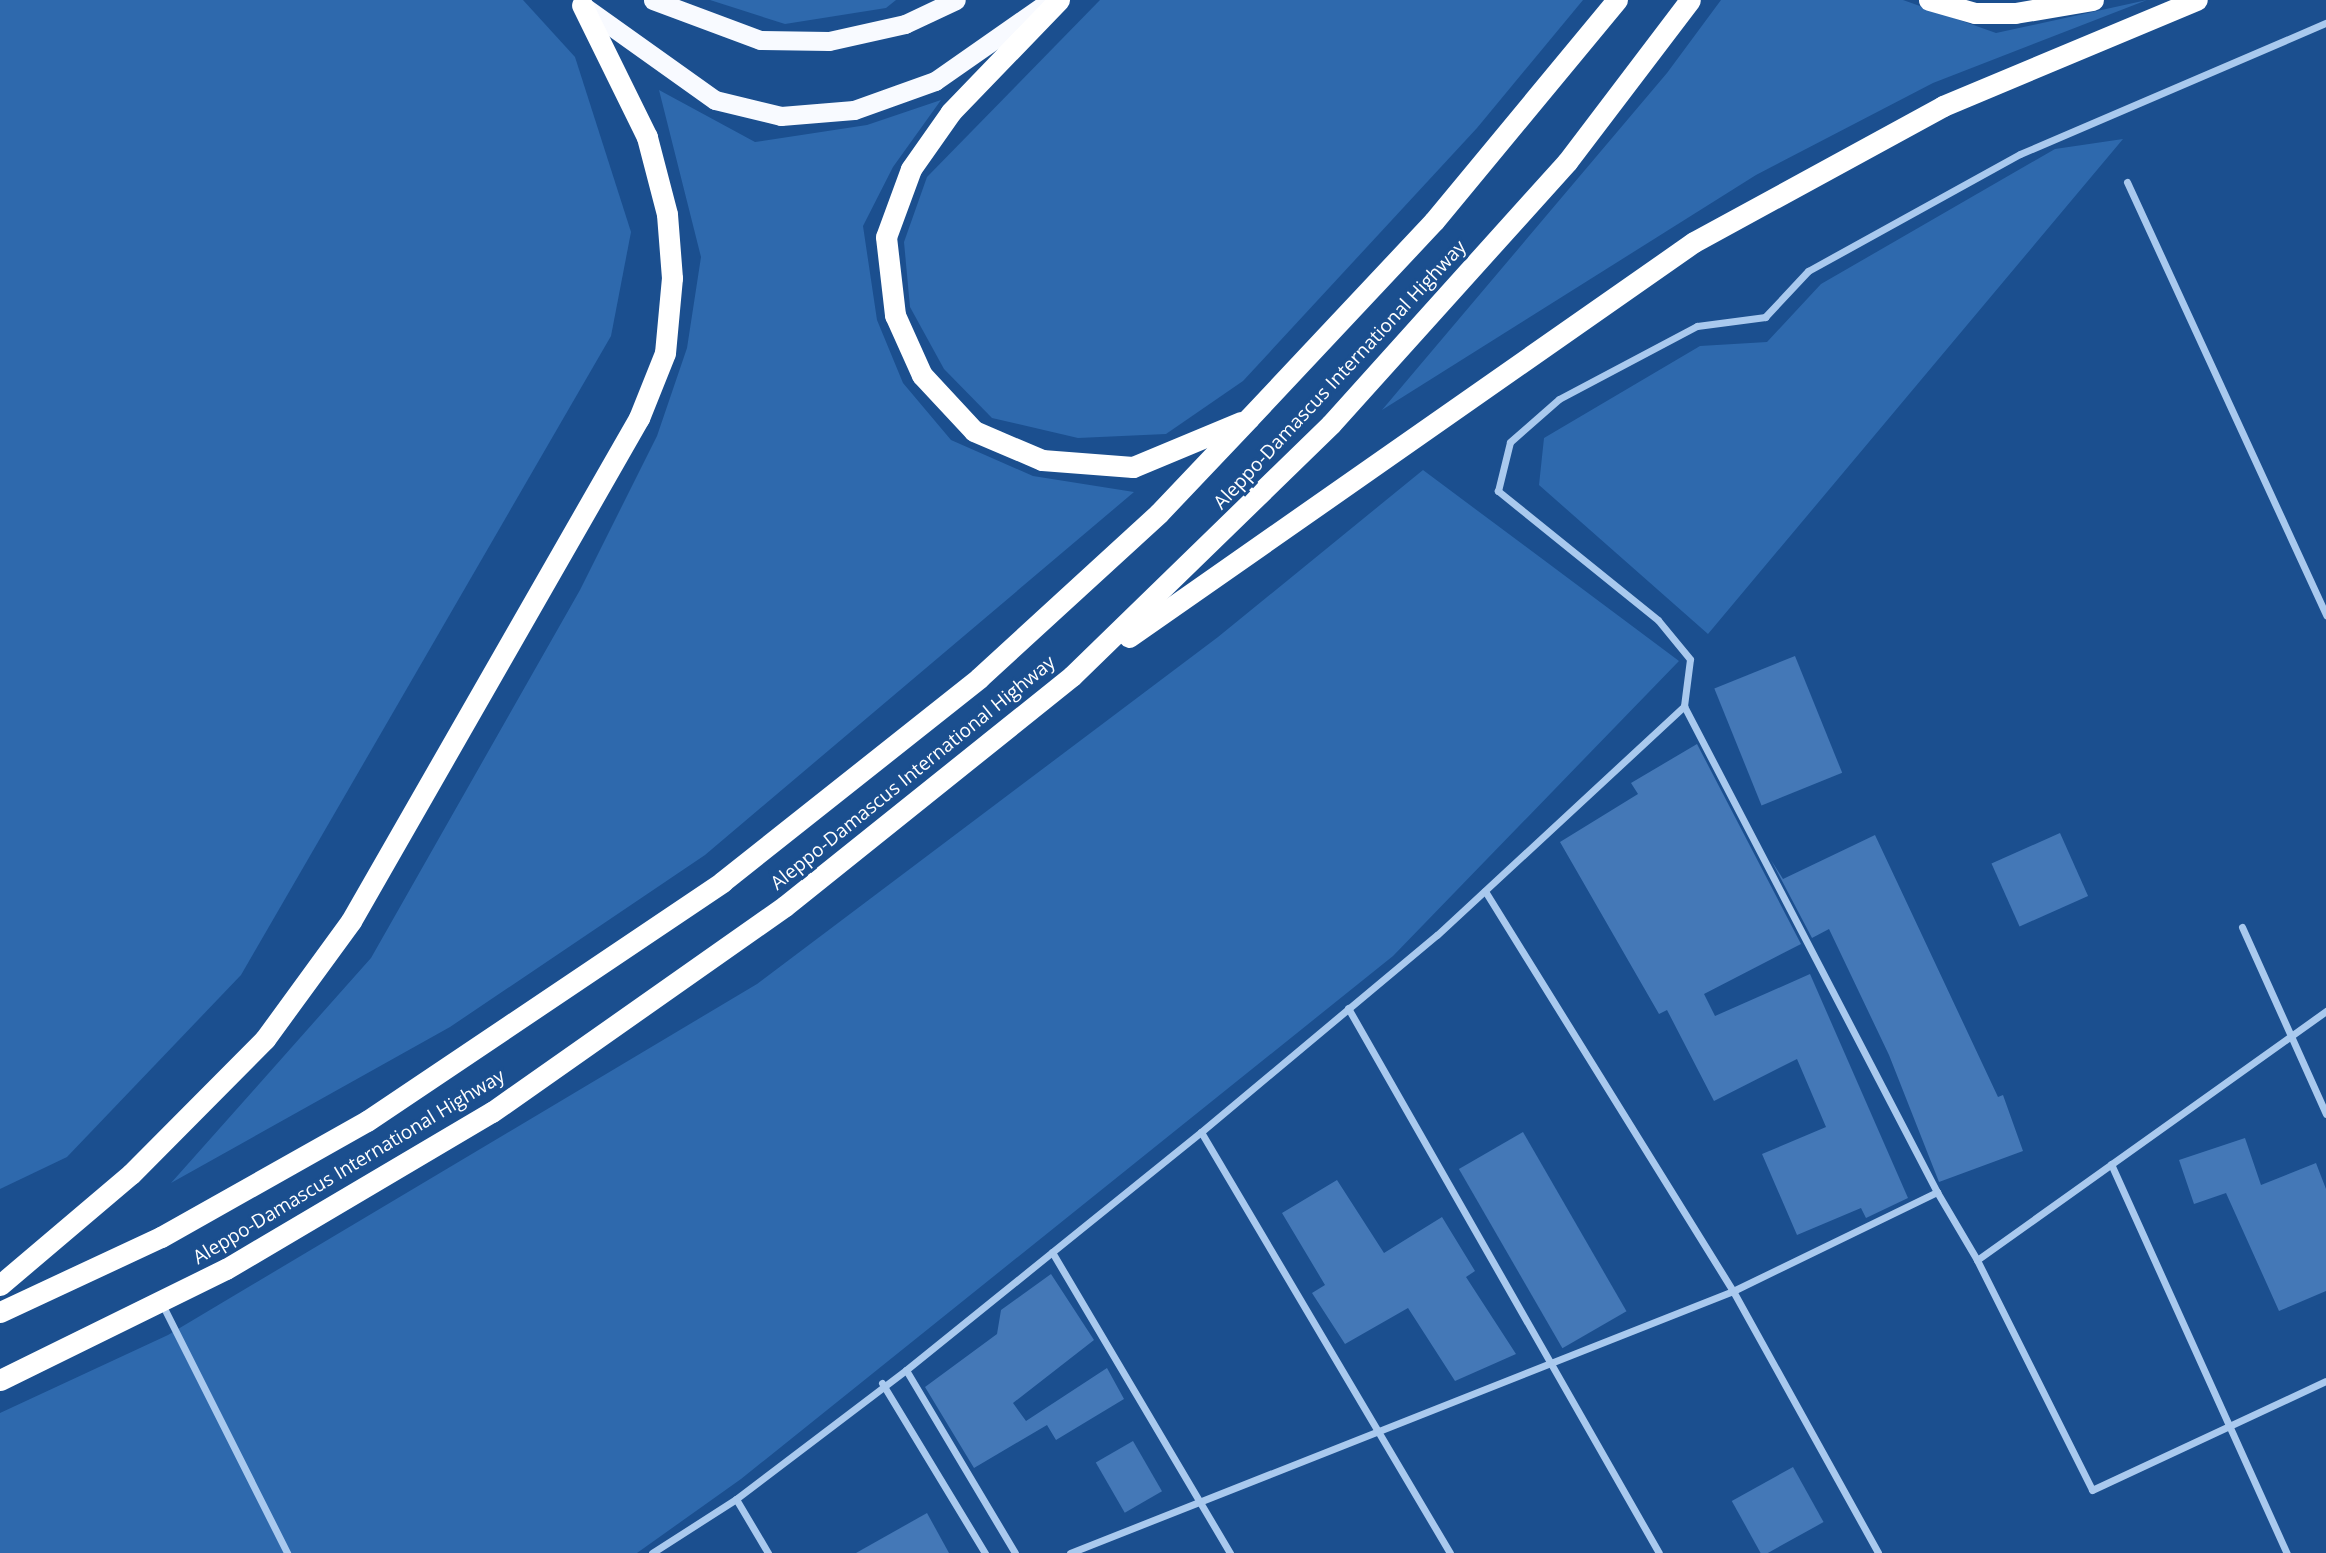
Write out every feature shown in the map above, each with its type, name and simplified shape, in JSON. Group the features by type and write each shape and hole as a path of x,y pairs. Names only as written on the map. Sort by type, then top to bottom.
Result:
{"highway":[{"path":"653,0 760,40 829,41 905,24 956,0"},
{"path":"579,2 715,100 781,116 854,110 935,82 1050,0"},
{"path":"1059,0 951,112 911,169 886,236 895,315 916,363 974,431 1042,460 1133,467 1250,418"},
{"name":"Aleppo-Damascus International Highway","path":"0,1312 161,1237 367,1121 722,882 979,678 1159,513 1250,418 1434,221 1618,0"},
{"name":"Aleppo-Damascus International Highway","path":"0,1380 160,1301 492,1112 785,906 1072,676 1331,424 1567,162 1690,0"},
{"path":"1929,0 1975,13 2015,13 2093,0"},
{"path":"1072,676 1693,242 1943,106 2197,0"},
{"path":"0,1285 131,1174 273,1028 351,922 639,418 665,353 672,278 667,214 647,137 579,2"}],"street":[{"path":"2326,23 2020,154 1808,271 1765,317 1697,326 1559,399 1510,442 1499,491 1658,620 1690,659 1684,706 1937,1192 1977,1260 2091,1490 2326,1381"},
{"path":"2127,182 2326,615"},
{"path":"652,1553 736,1499 882,1383 906,1370 1201,1132 1485,891 1684,706"},
{"path":"1485,891 1733,1291 1878,1553"},
{"path":"2242,928 2326,1114"},
{"path":"1348,1008 1659,1553"},
{"path":"1977,1260 2326,1011"},
{"path":"1201,1132 1450,1553"},
{"path":"2111,1164 2287,1553"},
{"path":"1070,1553 1733,1291 1937,1192"},
{"path":"1052,1252 1230,1553"},
{"path":"160,1301 286,1553"},
{"path":"906,1370 1015,1553"},
{"path":"882,1383 985,1553"},
{"path":"736,1499 768,1553"}],"shaded area":[{"path":"0,0 523,0 575,57 631,232 611,336 241,975 67,1157 0,1189"},
{"path":"710,0 896,0 886,8 785,24"},
{"path":"1100,0 1583,0 1477,128 1243,381 1166,434 1078,438 992,418 944,369 910,307 904,242 927,177"},
{"path":"1721,0 1903,0 1996,33 2147,0 1933,83 1756,175 1382,410 1667,73"},
{"path":"659,90 755,142 867,125 941,100 893,167 863,226 877,320 903,383 951,440 1033,476 1134,492 705,855 450,1027 171,1183 371,958 580,590 657,436 687,348 701,257"},
{"path":"2123,139 1708,634 1539,485 1544,438 1700,346 1767,342 1821,284 2055,149"},
{"path":"1423,470 1679,661 1393,956 741,1479 637,1553 0,1553 0,1413 168,1335 757,984 1218,637"}],"building":[{"path":"1795,656 1842,773 1762,805 1714,689"},
{"path":"1697,744 1801,944 1704,994 1715,1016 1810,974 1908,1198 1866,1218 1861,1208 1797,1235 1762,1154 1826,1127 1797,1059 1714,1101 1667,1010 1659,1014 1560,842 1638,794 1631,783"},
{"path":"2060,833 2088,896 2020,927 1991,864"},
{"path":"1875,835 1998,1097 2003,1095 2023,1151 1939,1182 1889,1055 1829,929 1812,938 1771,860 1783,879"},
{"path":"1523,1132 1627,1311 1562,1348 1459,1169"},
{"path":"2245,1138 2261,1185 2316,1163 2326,1189 2326,1291 2279,1311 2226,1193 2194,1204 2179,1160"},
{"path":"1337,1180 1384,1253 1442,1217 1475,1271 1466,1277 1516,1354 1455,1381 1408,1308 1345,1344 1312,1293 1325,1285 1282,1213"},
{"path":"1051,1274 1094,1340 1013,1403 1026,1421 1107,1368 1124,1399 1056,1440 1047,1425 974,1468 925,1387 997,1334 1001,1310"},
{"path":"1133,1441 1162,1491 1125,1513 1096,1462"},
{"path":"1793,1467 1824,1522 1768,1553 1761,1553 1732,1501"},
{"path":"927,1513 949,1553 856,1553"}]}
